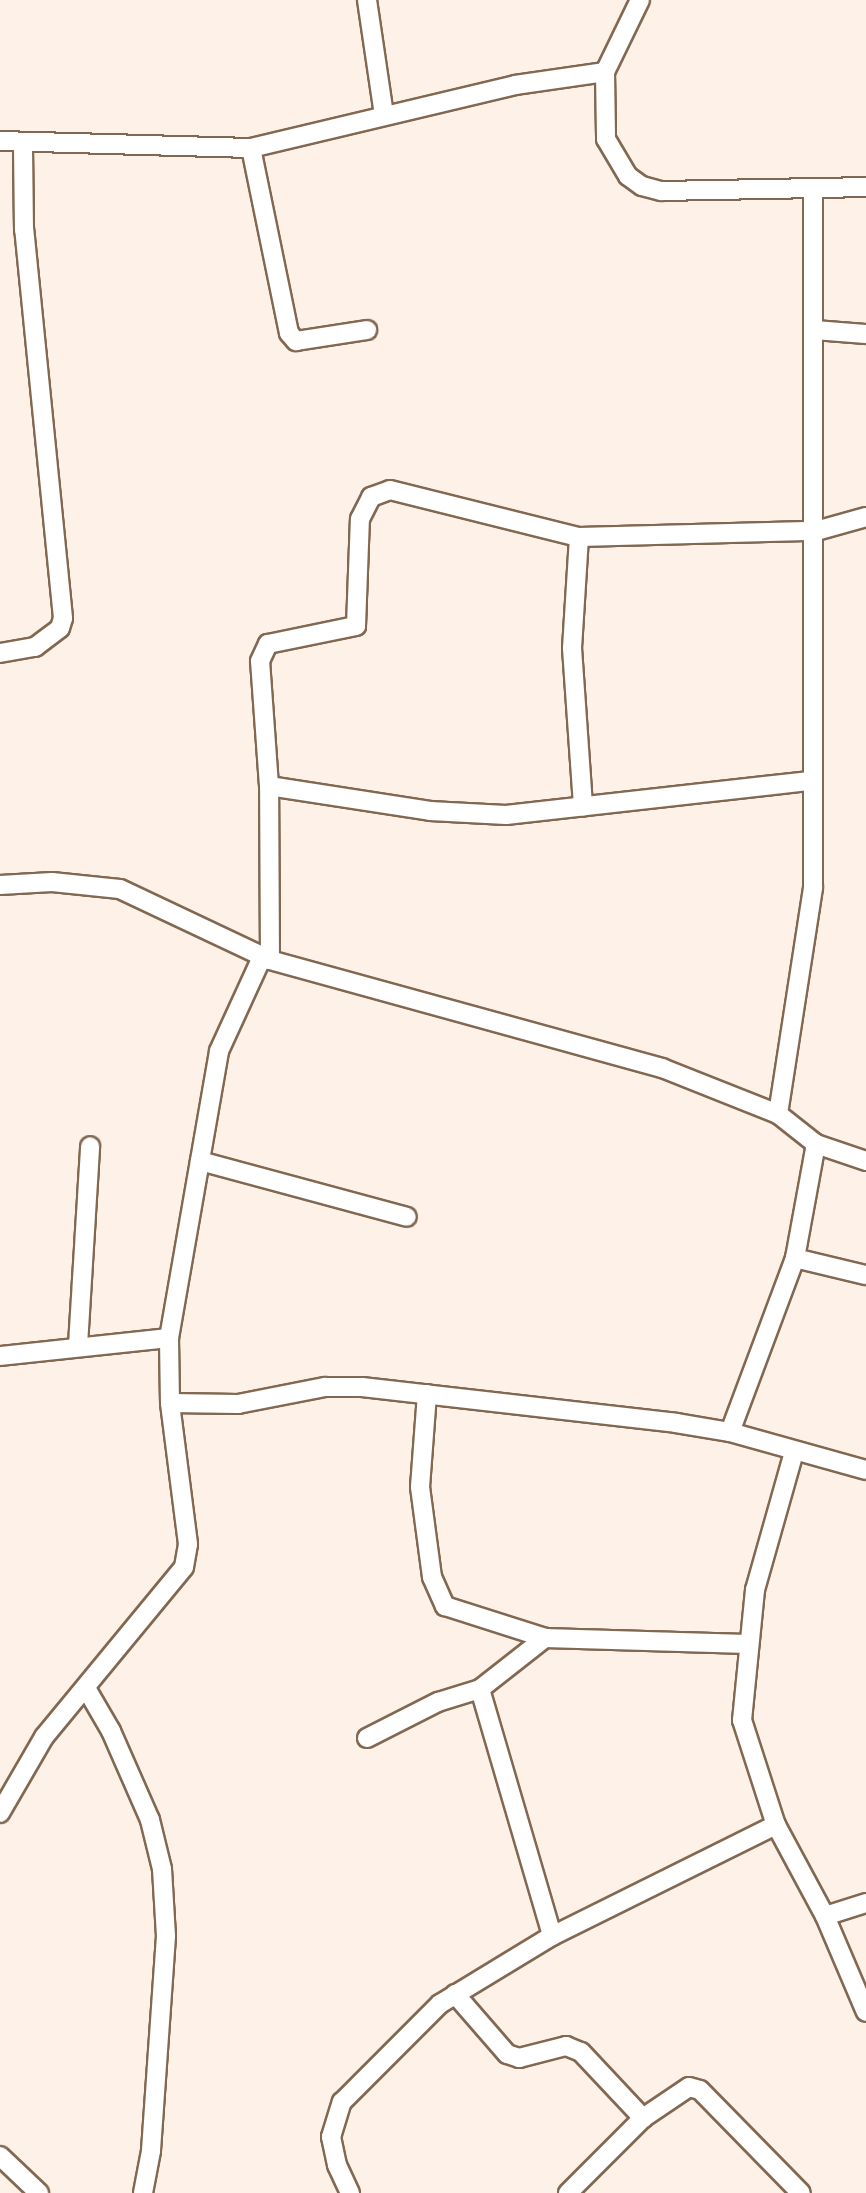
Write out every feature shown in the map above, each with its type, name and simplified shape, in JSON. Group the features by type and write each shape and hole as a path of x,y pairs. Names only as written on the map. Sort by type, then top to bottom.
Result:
{"street":[{"path":"367,0 384,115"},
{"path":"640,0 605,72 606,139 628,176 642,186 661,191 866,187"},
{"path":"0,141 251,148 515,85 605,72"},
{"path":"0,653 35,647 60,628 64,618 24,230 23,143"},
{"path":"251,148 291,337 309,340 367,330"},
{"path":"778,1114 813,888 810,781 816,531 812,446 814,330 810,243 813,189"},
{"path":"814,330 866,334"},
{"path":"0,1813 25,1764 184,1567 188,1544 170,1403 169,1339 219,1051 266,959 269,786 260,661 268,645 356,626 360,519 371,497 390,491 579,537 816,531 866,517"},
{"path":"579,537 572,648 583,807"},
{"path":"269,786 430,811 506,816 810,781"},
{"path":"0,885 52,882 120,889 266,959 630,1057 778,1114 816,1144 866,1161"},
{"path":"730,1432 795,1258 816,1144"},
{"path":"78,1345 90,1146"},
{"path":"200,1161 407,1217"},
{"path":"795,1258 866,1275"},
{"path":"0,1356 78,1345 169,1339"},
{"path":"170,1403 237,1404 325,1387 427,1394 730,1432 793,1452 866,1470"},
{"path":"427,1394 420,1487 432,1577 445,1606 545,1638 747,1644"},
{"path":"793,1452 764,1550 747,1644 744,1730 776,1825 825,1916 866,2012"},
{"path":"367,1738 438,1702 480,1689 545,1638"},
{"path":"86,1688 111,1731 150,1820 162,1869 166,1936 151,2151 143,2193"},
{"path":"480,1689 552,1936"},
{"path":"350,2193 337,2165 331,2137 342,2102 386,2054 455,1994 552,1936 776,1825"},
{"path":"825,1916 866,1903"},
{"path":"455,1994 507,2054 519,2058 566,2046 581,2052 643,2118"},
{"path":"568,2193 643,2118 683,2088 700,2090 801,2193"},
{"path":"0,2156 39,2193"}]}
